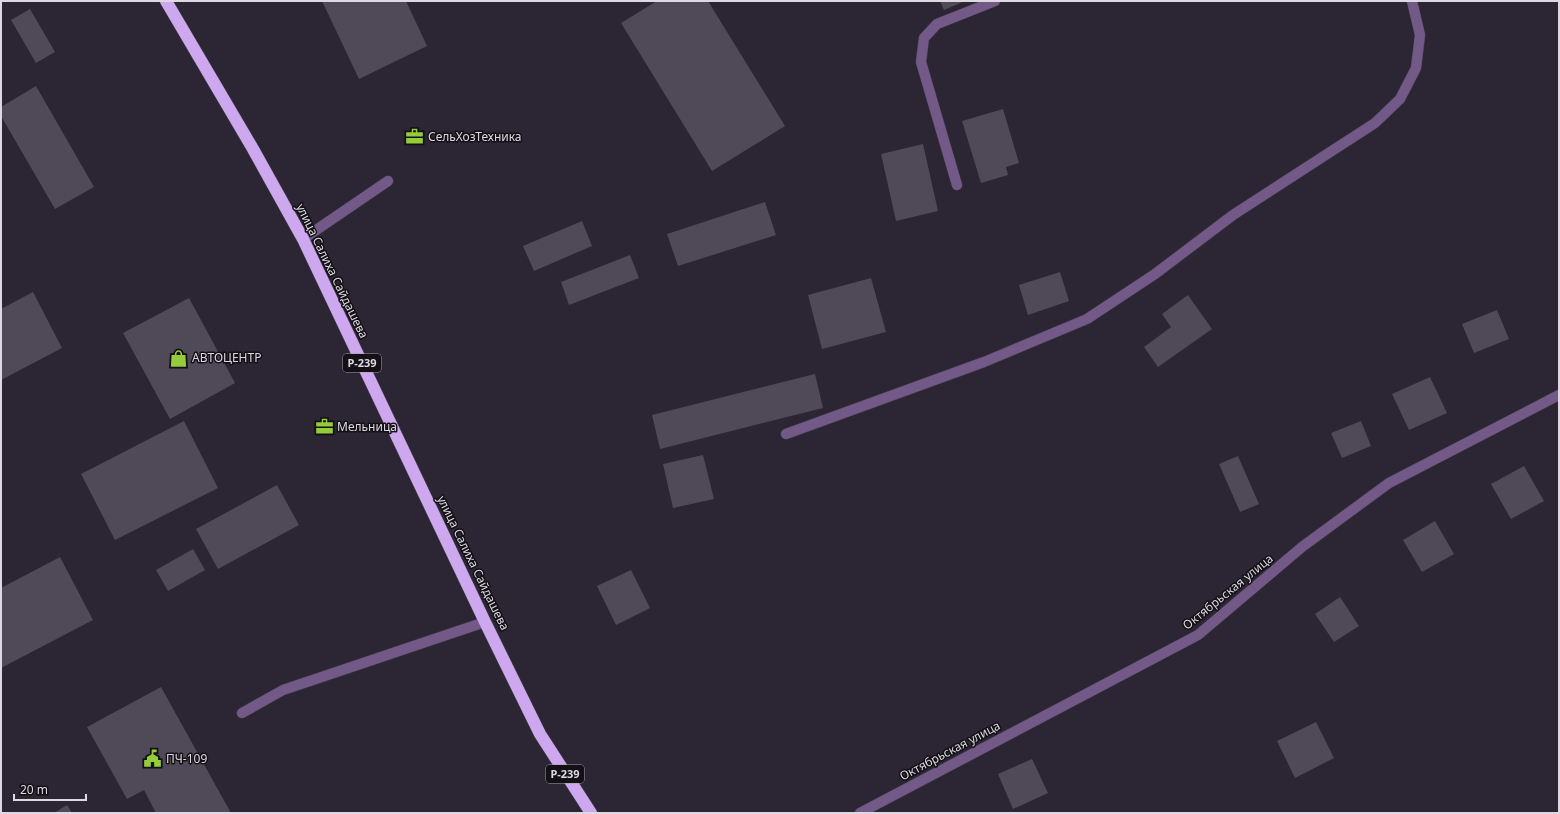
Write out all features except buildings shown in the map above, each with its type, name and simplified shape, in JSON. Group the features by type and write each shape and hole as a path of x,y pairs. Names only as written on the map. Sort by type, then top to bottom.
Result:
{"highway":[{"name":"улица Салиха Сайдашева","path":"166,1 303,239 485,622 540,734 591,813"}],"street":[{"path":"957,185 921,62 924,38 937,24 995,1"},
{"path":"786,434 984,362 1087,319 1155,274 1233,214 1375,123 1400,98 1416,68 1420,35 1412,1"},
{"path":"303,239 388,181"},
{"name":"Октябрьская улица","path":"860,813 1198,635 1302,548 1389,483 1559,395"},
{"path":"242,713 283,690 485,622"}],"place":[{"name":"СельХозТехника","path":"415,137"},
{"name":"АВТОЦЕНТР","path":"179,358"},
{"name":"Мельница","path":"324,427"},
{"name":"ПЧ-109","path":"153,759"}]}
